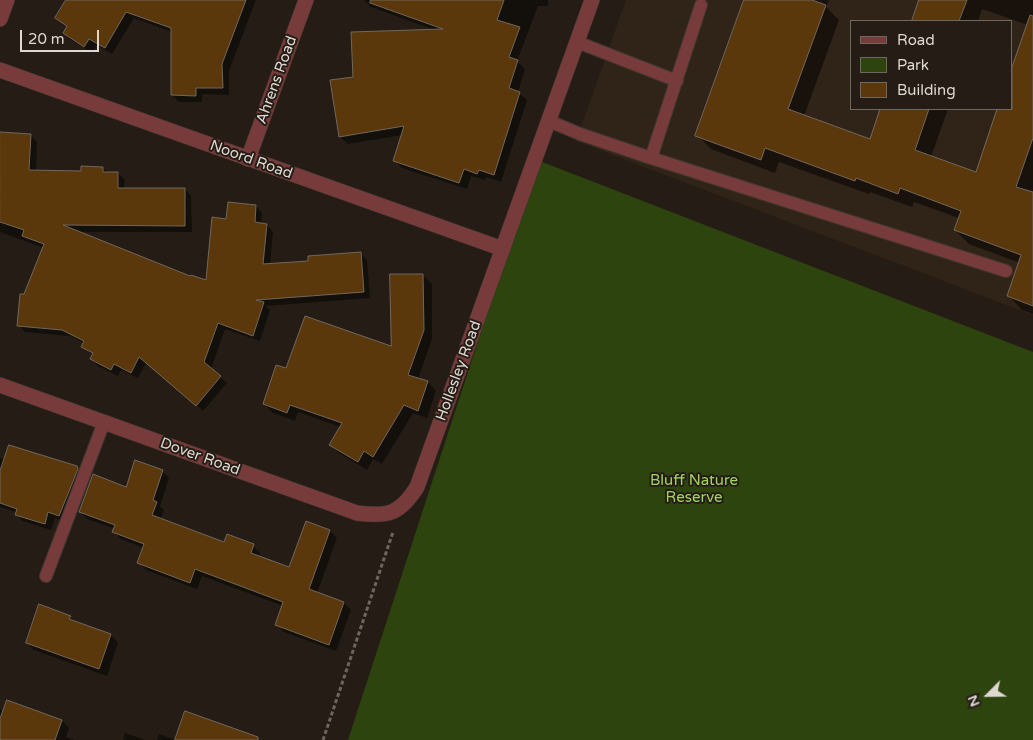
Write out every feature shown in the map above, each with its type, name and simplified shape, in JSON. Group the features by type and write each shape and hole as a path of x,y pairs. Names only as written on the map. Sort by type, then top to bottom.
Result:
{"street":[{"path":"0,19 7,0"},
{"name":"Ahrens Road","path":"248,159 306,0"},
{"name":"Hollesley Road","path":"401,508 417,487 592,0"},
{"name":"Noord Road","path":"0,70 503,249"},
{"name":"Dover Road","path":"0,385 357,513 373,515 389,513 401,508"}],"lane":[{"path":"651,158 700,5"},
{"path":"577,42 677,81"},
{"path":"549,121 580,134 651,158 1006,271"},
{"path":"46,576 104,422"}],"path":[{"path":"323,740 401,508"}],"shaded area":[{"path":"626,0 1033,0 1033,315 576,141"}],"green space":[{"name":"Bluff Nature Reserve","path":"537,160 1033,352 1033,740 348,740"}],"building":[{"path":"66,0 246,0 222,64 223,88 196,88 196,96 171,95 171,28 126,12 105,48 89,39 84,47 63,33 67,26 55,18"},
{"path":"371,0 504,0 497,20 520,27 509,57 518,60 509,88 520,92 494,175 479,170 477,174 464,169 459,183 393,161 404,126 339,137 330,80 353,77 351,32 443,29 370,3"},
{"path":"744,0 812,0 826,5 788,109 870,139 880,110 929,110 915,150 976,172 997,110 1013,110 1013,64 1030,15 1033,16 1033,138 1016,187 1033,192 1033,306 1007,296 1021,255 954,230 961,211 900,188 898,194 856,178 855,181 765,148 761,160 695,136"},
{"path":"919,0 967,0 959,20 912,20"},
{"path":"0,132 31,134 29,170 81,171 81,166 103,167 103,172 118,172 118,188 185,188 185,226 63,225 190,276 206,280 212,217 226,219 228,202 256,205 255,222 267,224 263,264 308,261 308,256 361,252 364,292 256,300 264,302 253,336 218,323 204,362 221,376 196,406 139,357 131,373 114,364 111,370 90,359 93,353 81,347 84,341 62,330 17,326 20,294 24,294 44,244 22,236 24,230 0,222"},
{"path":"390,274 423,274 424,330 408,375 428,381 418,411 404,405 373,457 364,451 358,462 329,445 342,423 290,405 287,413 263,404 276,365 286,368 305,316 391,346"},
{"path":"9,445 77,466 78,469 59,516 48,512 45,524 15,515 17,509 0,503 0,471"},
{"path":"135,460 163,470 153,500 157,502 152,515 224,542 227,534 254,544 251,553 289,567 306,521 330,530 309,589 344,602 329,645 275,625 283,602 195,569 190,583 137,563 144,544 112,532 115,525 79,512 93,474 126,487"},
{"path":"39,604 71,616 69,619 111,634 99,669 26,643"},
{"path":"7,700 62,720 55,740 0,740 0,719"},
{"path":"185,711 258,737 258,740 175,740"}]}
